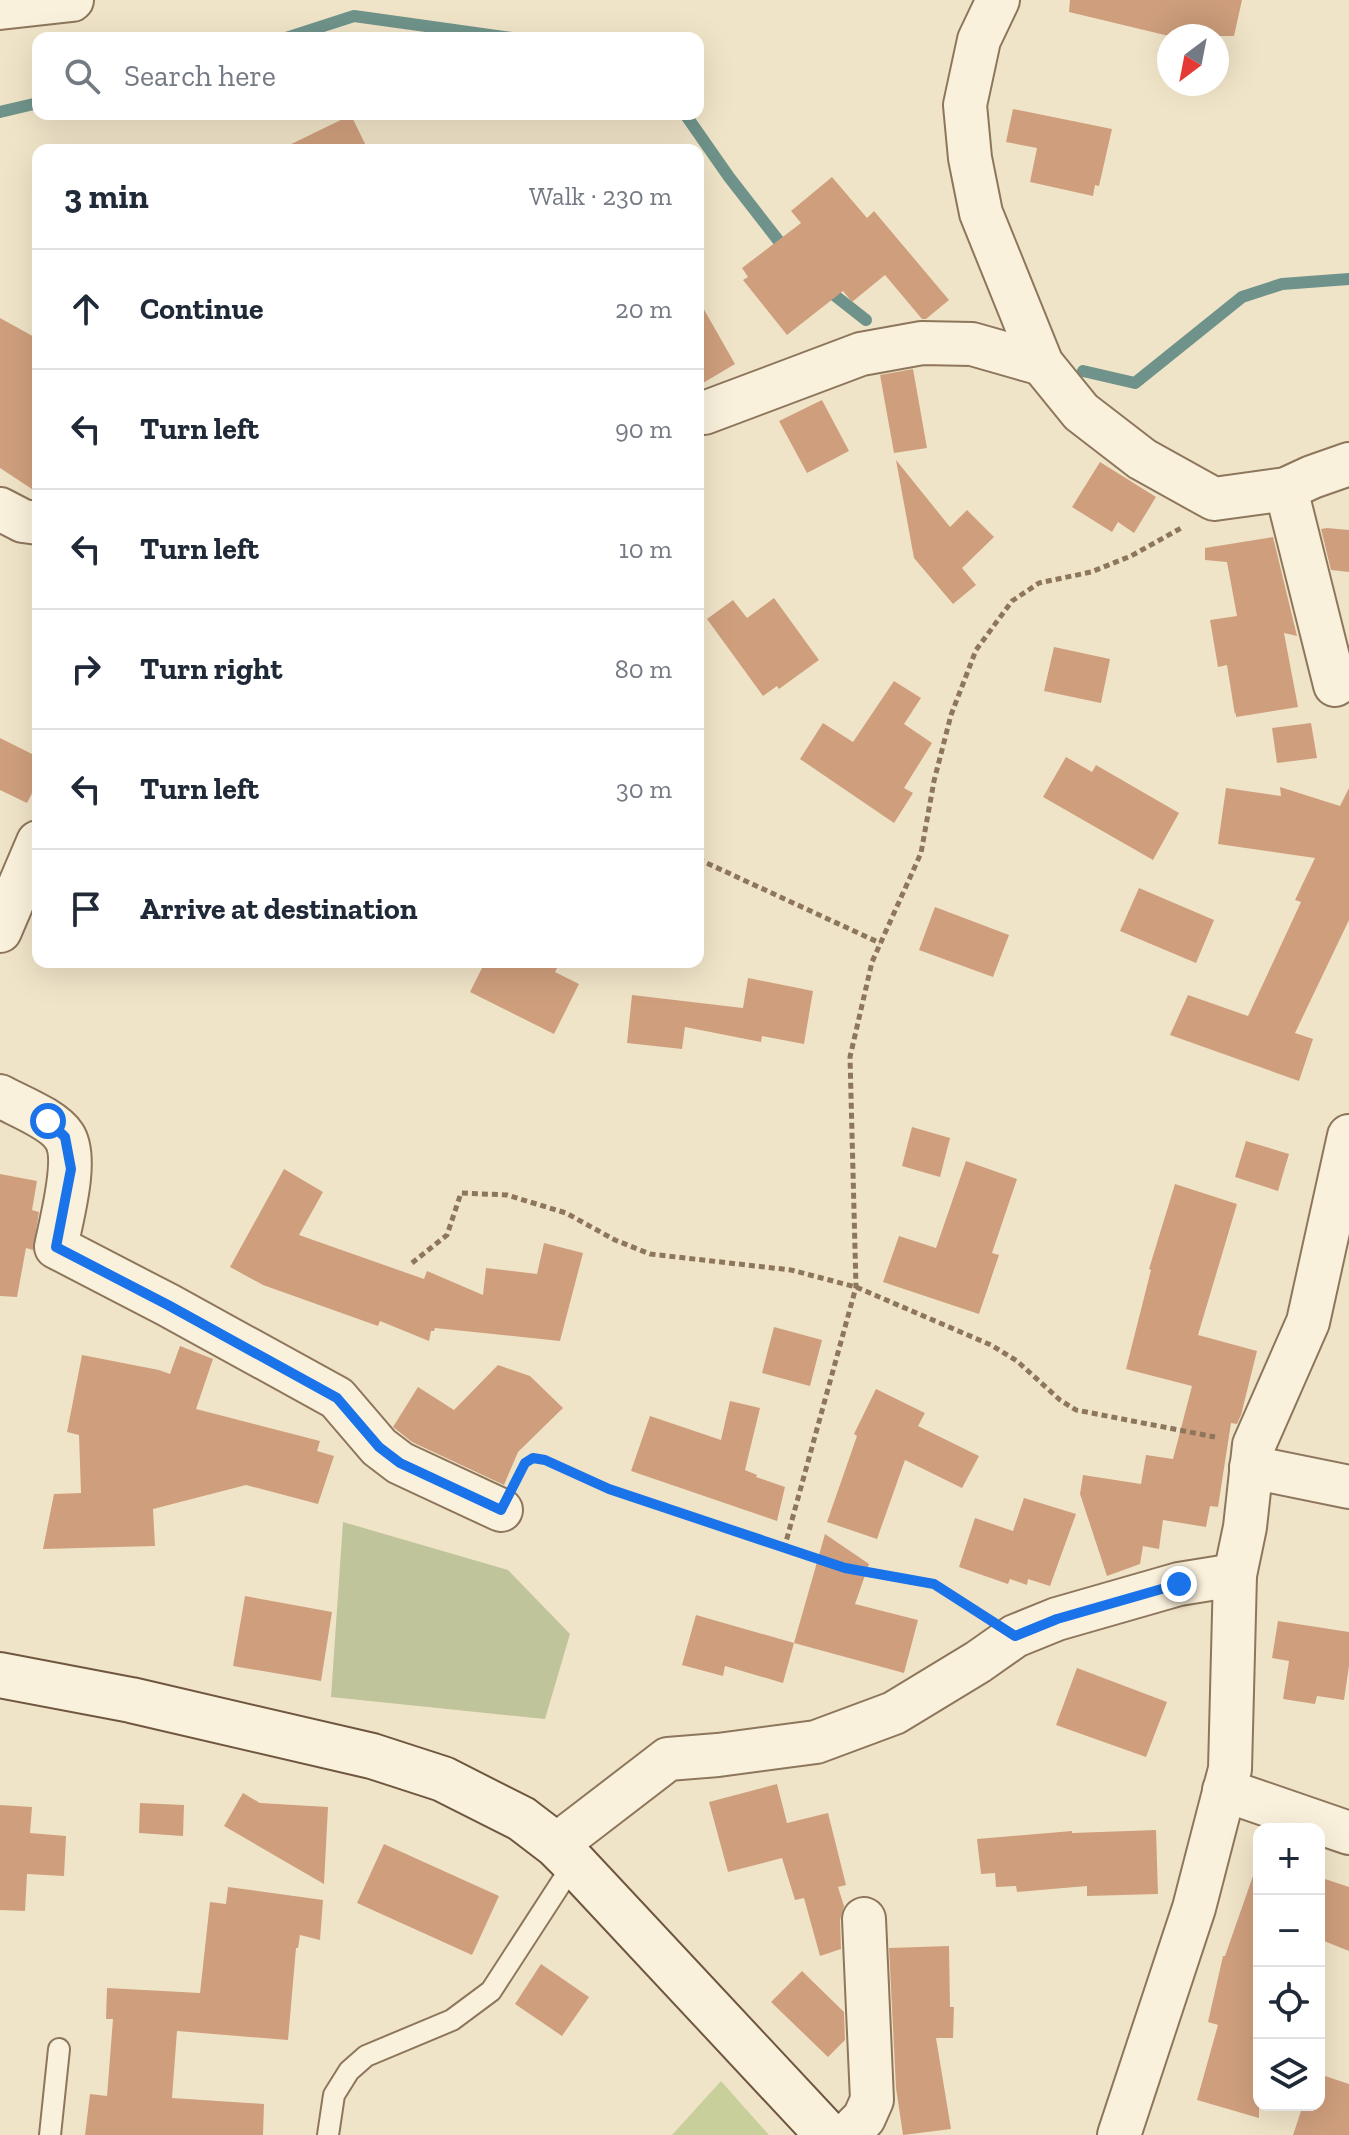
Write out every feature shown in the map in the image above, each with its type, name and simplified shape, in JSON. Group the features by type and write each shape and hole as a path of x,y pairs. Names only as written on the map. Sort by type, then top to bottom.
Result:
{"street":[{"path":"0,8 72,0"},
{"path":"998,0 979,40 965,105 970,158 981,213 1042,364 1081,412 1142,459 1214,499 1286,489 1349,464"},
{"path":"704,413 861,354 922,343 972,344 1042,364"},
{"path":"1286,489 1335,685"},
{"path":"0,509 32,522"},
{"path":"0,931 32,856"},
{"path":"0,1096 48,1121 65,1137 71,1169 56,1247 337,1398 379,1447 400,1463 501,1510"},
{"path":"1119,2135 1194,1908 1230,1769 1235,1575 1245,1527 1252,1456 1308,1322 1349,1136"},
{"path":"1252,1456 1349,1487"},
{"path":"565,1854 668,1759 816,1742 894,1713 1015,1636 1057,1619 1179,1584 1235,1575"},
{"path":"0,1675 131,1700 372,1756 443,1779 522,1819 565,1854 828,2135"},
{"path":"1224,1790 1349,1833"},
{"path":"847,2135 864,2118 872,2100 864,1919"}],"lane":[{"path":"328,2135 334,2095 349,2071 366,2056 452,2020 491,1991 565,1854"},
{"path":"50,2135 59,2049"}],"path":[{"path":"784,1549 856,1287 850,1057 872,962 921,853 934,781 951,715 976,650 1012,601 1039,583 1091,572 1131,556 1189,524 1214,499"},
{"path":"704,862 880,943"},
{"path":"412,1263 447,1235 461,1193 507,1195 566,1213 615,1240 650,1254 791,1270 856,1287 991,1345 1017,1361 1060,1400 1076,1410 1252,1456"},
{"path":"501,1510 525,1463 533,1458 545,1460 609,1489 784,1549 845,1568 934,1584 1015,1636"}],"green space":[{"path":"343,1522 508,1570 570,1634 545,1719 331,1697"},
{"path":"721,2081 769,2135 672,2135"}],"building":[{"path":"1070,0 1242,0 1234,36 1229,36 1229,24 1157,24 1157,33 1069,12"},
{"path":"1013,109 1112,129 1099,186 1095,185 1093,196 1030,182 1037,148 1006,142"},
{"path":"341,120 353,120 365,144 291,144"},
{"path":"832,177 867,218 874,211 949,300 926,319 922,319 885,275 852,302 843,291 787,335 743,280 748,277 742,268 801,223 791,211"},
{"path":"704,310 735,364 704,382"},
{"path":"0,318 32,336 32,489 0,468"},
{"path":"913,369 927,448 894,453 880,375"},
{"path":"822,400 849,451 807,473 779,421"},
{"path":"896,460 950,527 967,510 994,537 962,568 976,585 953,604 914,558"},
{"path":"1100,462 1156,497 1134,533 1118,522 1112,532 1072,507"},
{"path":"1321,529 1349,530 1349,572 1331,570"},
{"path":"1273,537 1297,636 1284,633 1298,707 1236,717 1227,665 1218,667 1210,620 1237,616 1227,562 1205,560 1205,548"},
{"path":"774,598 819,660 779,689 777,686 763,696 707,619 733,600 747,618"},
{"path":"1054,647 1110,659 1101,703 1044,691"},
{"path":"894,681 921,698 904,724 932,743 904,788 913,793 894,823 800,759 823,723 853,742"},
{"path":"1311,723 1317,758 1277,763 1272,728"},
{"path":"0,738 32,754 32,793 27,803 0,790"},
{"path":"1066,757 1092,772 1096,765 1179,813 1153,860 1043,797"},
{"path":"1280,787 1340,806 1349,788 1349,920 1295,1033 1313,1039 1299,1081 1170,1035 1188,995 1248,1016 1301,902 1295,900 1315,858 1218,844 1226,788 1281,796"},
{"path":"1139,888 1214,920 1196,963 1120,931"},
{"path":"935,907 1009,935 993,977 919,950"},
{"path":"482,968 557,968 555,972 579,984 554,1034 470,992"},
{"path":"748,978 813,991 804,1044 762,1036 761,1042 685,1027 682,1049 627,1043 632,995 743,1008"},
{"path":"912,1127 950,1138 940,1177 902,1166"},
{"path":"1246,1141 1289,1154 1278,1191 1235,1177"},
{"path":"966,1161 1017,1179 992,1253 999,1255 979,1314 883,1282 899,1236 936,1248"},
{"path":"284,1169 323,1192 299,1235 424,1279 427,1271 483,1295 486,1268 537,1274 544,1243 583,1253 560,1341 435,1328 429,1341 380,1321 378,1326 263,1285 230,1267"},
{"path":"0,1174 37,1181 32,1210 39,1212 33,1250 26,1248 17,1297 0,1296"},
{"path":"1175,1184 1237,1204 1198,1335 1257,1351 1241,1415 1237,1424 1231,1423 1218,1507 1210,1506 1206,1527 1163,1520 1159,1549 1143,1546 1140,1564 1107,1576 1080,1494 1083,1475 1141,1484 1146,1455 1173,1459 1192,1386 1126,1369 1149,1269"},
{"path":"774,1327 822,1340 810,1386 762,1373"},
{"path":"180,1346 213,1359 196,1409 320,1441 317,1451 334,1456 318,1504 246,1485 153,1509 155,1546 43,1549 54,1494 81,1493 79,1435 67,1432 82,1355 170,1374"},
{"path":"498,1365 530,1376 563,1408 518,1452 504,1485 412,1442 393,1427 418,1387 454,1410"},
{"path":"876,1389 925,1413 918,1426 979,1456 962,1488 905,1460 877,1539 827,1522 857,1436 854,1434"},
{"path":"730,1401 760,1408 745,1470 785,1487 777,1521 631,1471 650,1416 721,1440"},
{"path":"1024,1498 1076,1514 1050,1586 1028,1579 1027,1585 1010,1579 1008,1584 959,1567 975,1518 1013,1531"},
{"path":"825,1534 869,1564 855,1604 918,1620 904,1673 794,1643"},
{"path":"245,1596 332,1612 321,1681 233,1666"},
{"path":"696,1615 794,1643 783,1683 725,1666 723,1676 682,1665"},
{"path":"1278,1621 1349,1632 1349,1666 1344,1700 1317,1696 1315,1704 1283,1699 1289,1661 1272,1658"},
{"path":"1077,1668 1167,1702 1146,1757 1056,1725"},
{"path":"777,1784 787,1823 828,1813 846,1885 838,1887 844,1906 840,1920 841,1949 820,1956 804,1898 795,1900 782,1858 728,1872 709,1802"},
{"path":"243,1793 260,1803 328,1807 324,1884 224,1826"},
{"path":"140,1803 184,1805 183,1836 139,1833"},
{"path":"0,1805 32,1807 30,1833 66,1836 64,1876 27,1874 25,1911 0,1910"},
{"path":"1156,1830 1158,1894 1087,1896 1087,1886 1017,1892 1016,1886 996,1887 995,1873 981,1874 977,1839 1072,1831"},
{"path":"384,1844 499,1896 472,1955 357,1903"},
{"path":"1253,1876 1253,2111 1259,2111 1259,2118 1197,2100 1218,2025 1208,2022 1225,1956"},
{"path":"1325,1879 1349,1887 1349,1951 1325,1941"},
{"path":"228,1887 323,1900 320,1940 300,1935 296,1948 288,2040 177,2031 172,2098 264,2104 263,2135 85,2135 90,2094 107,2096 113,2019 106,2019 107,1988 200,1993 210,1902 226,1904"},
{"path":"949,1946 953,2038 936,2038 951,2129 903,2135 896,2088 889,1948"},
{"path":"541,1964 589,1997 562,2036 515,2004"},
{"path":"802,1971 844,2012 845,2040 828,2057 771,2002"},
{"path":"1325,2076 1349,2084 1349,2135 1293,2135 1301,2111 1325,2111"}],"waterway":[{"path":"305,32 354,16 469,32"},
{"path":"0,112 32,104"},
{"path":"689,120 788,253"},
{"path":"1083,371 1135,383 1242,297 1282,284 1349,279"},
{"path":"824,287 866,320"}],"route":[{"path":"48,1121 65,1137 71,1169 56,1247 337,1398 379,1447 400,1463 501,1510 525,1463 533,1458 545,1460 609,1489 784,1549 845,1568 934,1584 1015,1636 1057,1619 1179,1584"}]}
